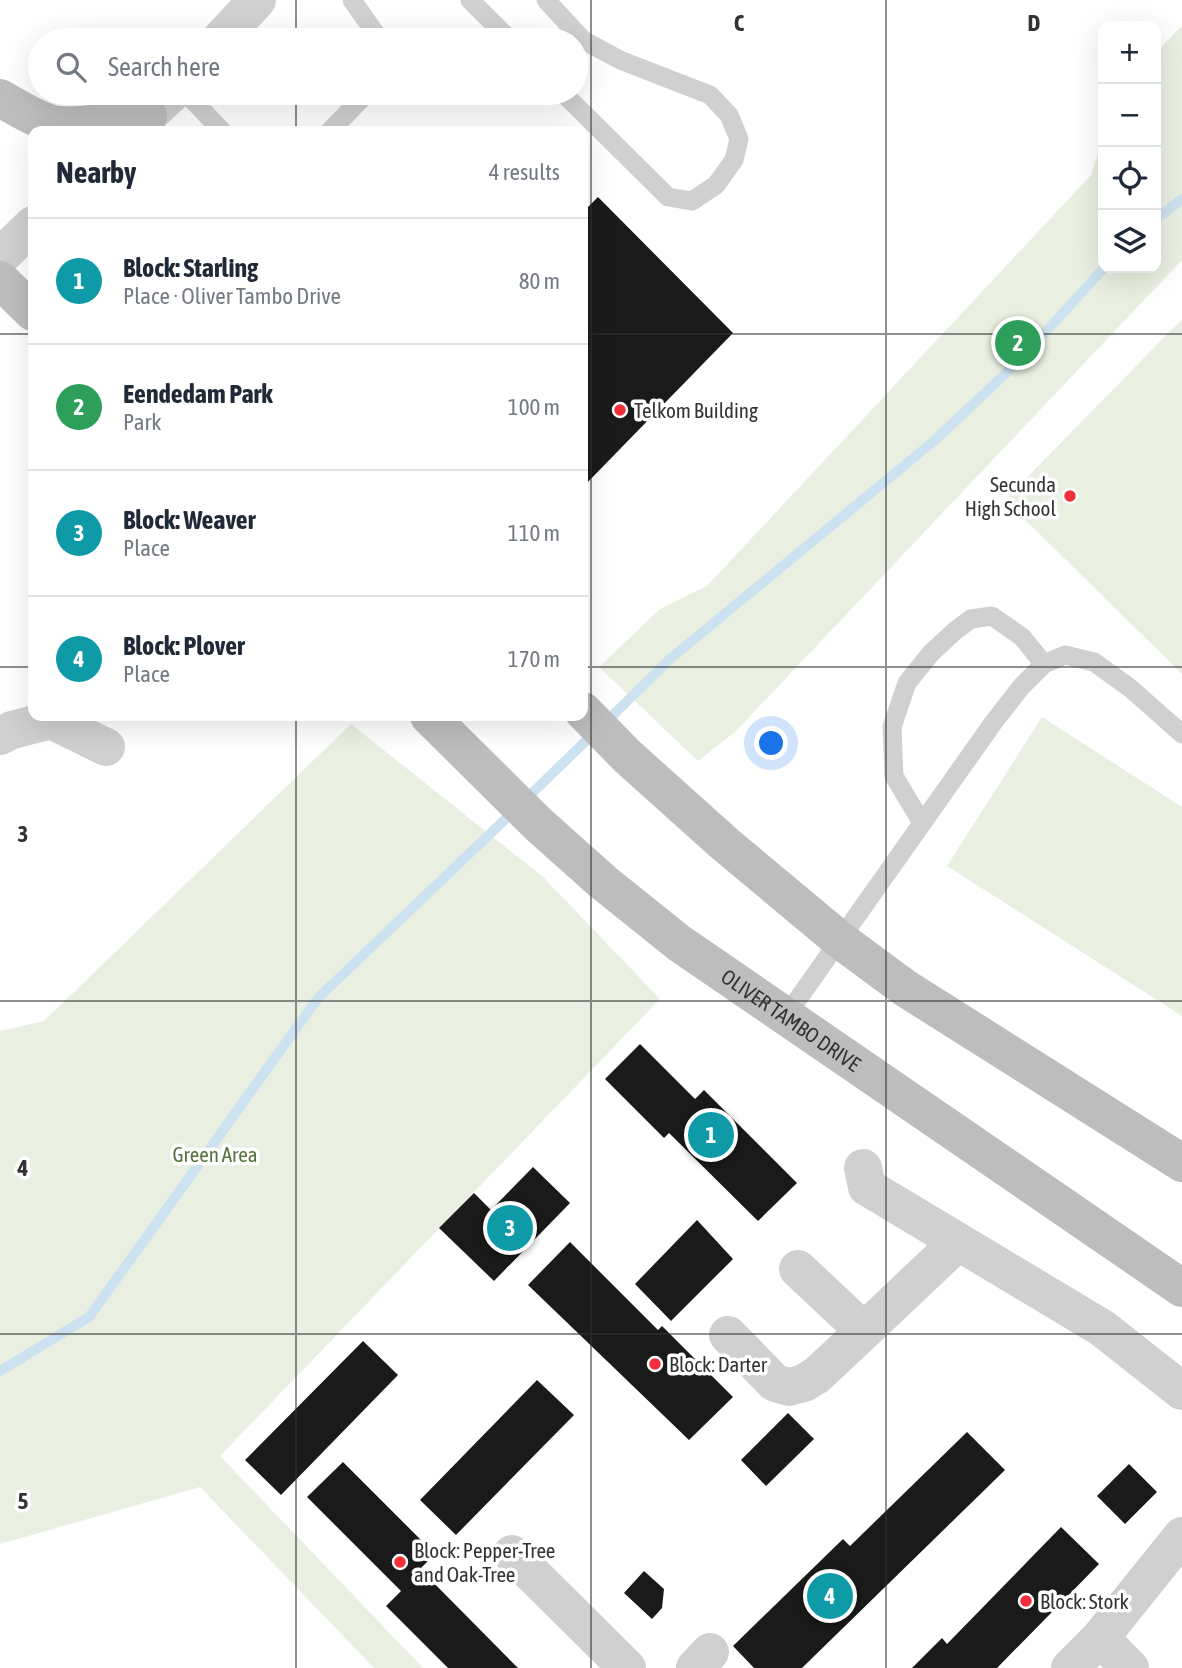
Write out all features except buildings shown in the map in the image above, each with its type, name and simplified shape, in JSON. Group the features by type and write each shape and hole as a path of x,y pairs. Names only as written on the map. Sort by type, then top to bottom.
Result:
{"street":[{"path":"231,28 257,0"},
{"path":"0,98 23,112 52,124 78,124 158,110"},
{"path":"0,110 28,140"},
{"path":"0,257 28,230"},
{"path":"0,280 28,307"},
{"path":"588,716 725,844 840,940 905,988 1182,1163"},
{"path":"0,736 47,721"},
{"path":"53,721 106,747"},
{"name":"OLIVER TAMBO DRIVE","path":"434,721 538,824 603,883 679,943 1182,1288"},
{"path":"863,1168 867,1187 1102,1328 1182,1391"},
{"path":"728,1335 768,1378 777,1384 789,1387 804,1383 817,1375 958,1241"},
{"path":"798,1269 864,1331"},
{"path":"1070,1668 1100,1638 1182,1536"},
{"path":"512,1554 627,1668"},
{"path":"1100,1638 1130,1668"}],"lane":[{"path":"352,0 372,28"},
{"path":"470,0 498,28"},
{"path":"546,0 572,28"},
{"path":"575,105 668,197 692,201 716,185 734,160 739,139 729,115 710,95 620,60 588,43"},
{"path":"335,126 355,105"},
{"path":"158,110 207,126"},
{"path":"922,823 894,776 892,727 907,683 956,630 971,619 981,617 992,616 1022,637 1044,664"},
{"path":"786,1016 993,723 1021,687 1044,664 1065,655 1094,662 1130,688 1182,734"}],"green space":[{"path":"1182,25 1182,260 735,732 698,761 599,667 660,609 707,586 1091,175 1098,153 1098,273 1161,273 1161,48"},
{"path":"1182,319 1182,674 1005,500"},
{"path":"1042,717 1182,807 1182,1016 947,866"},
{"name":"Green Area","path":"351,724 543,877 660,999 220,1456 423,1668 374,1668 200,1487 0,1544 0,1031 44,1021"}],"waterway":[{"path":"1161,215 1182,199"},
{"path":"604,724 670,659 934,441 1022,358 1099,273"},
{"path":"526,799 593,734"},
{"path":"0,1371 89,1317 318,998 515,810"}],"place":[{"name":"Eendedam Park","path":"1018,343"},
{"name":"Telkom Building","path":"620,410"},
{"name":"Secunda High School","path":"1070,496"},
{"name":"Block: Starling","path":"711,1135"},
{"name":"Block: Weaver","path":"510,1228"},
{"name":"Block: Darter","path":"655,1364"},
{"name":"Block: Pepper-Tree and Oak-Tree","path":"400,1562"},
{"name":"Block: Plover","path":"830,1596"},
{"name":"Block: Stork","path":"1026,1601"}]}
